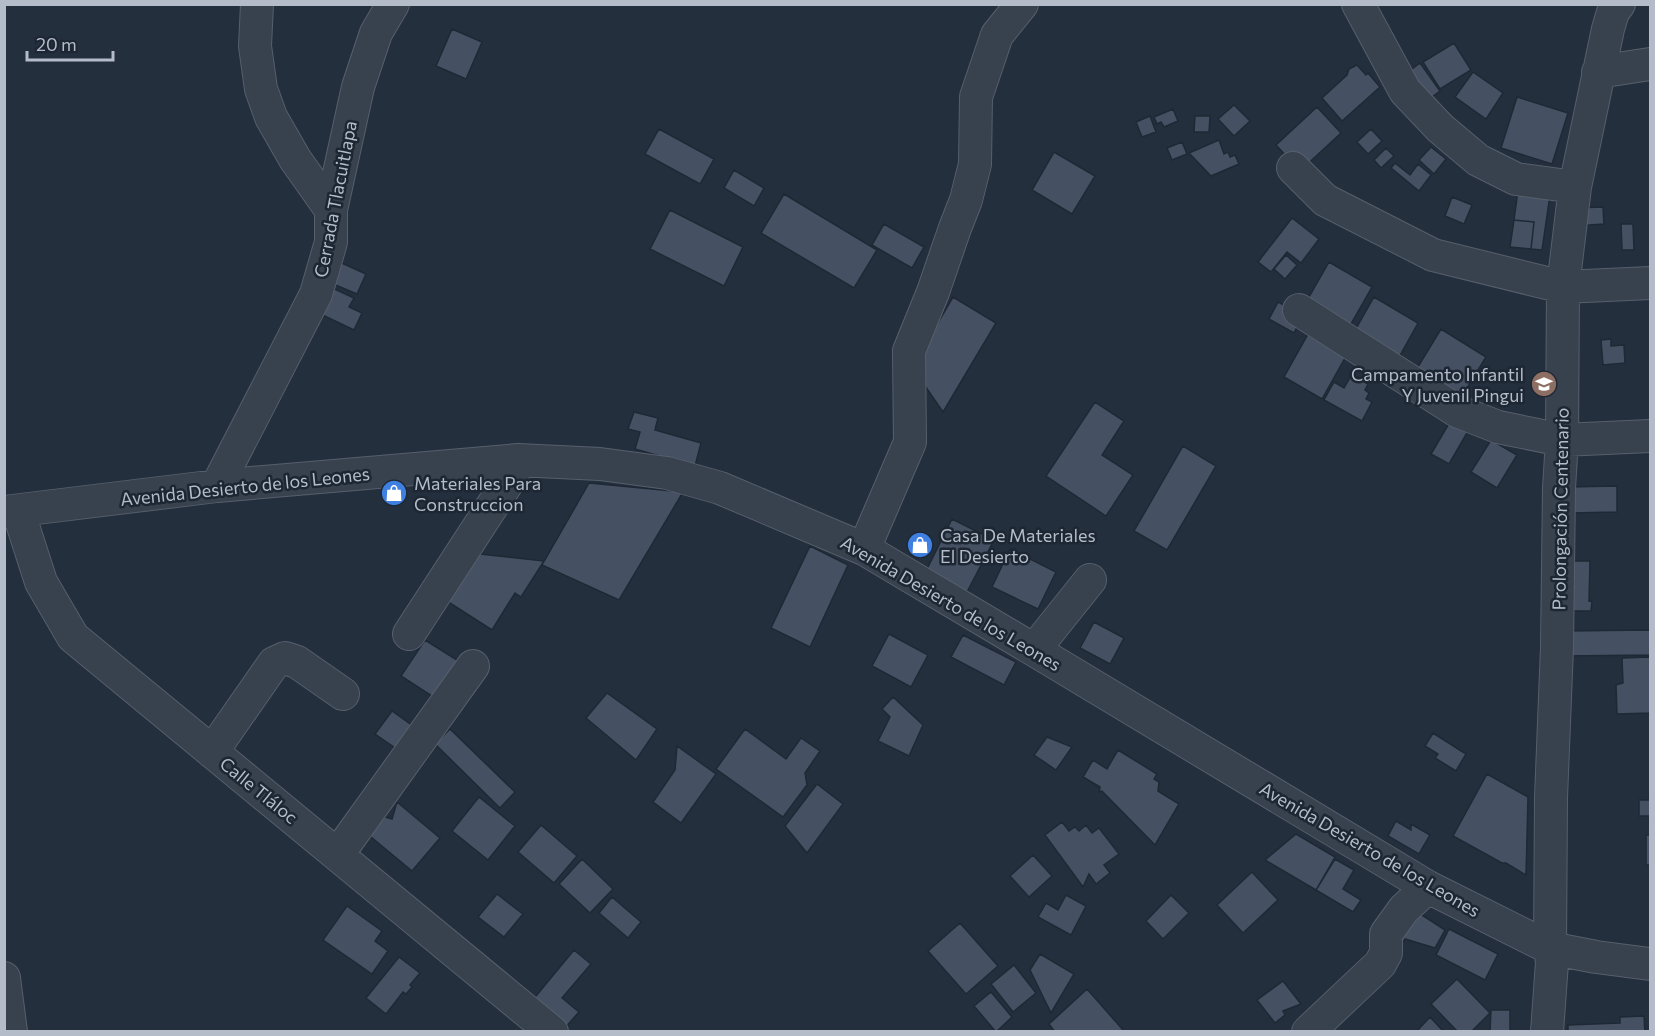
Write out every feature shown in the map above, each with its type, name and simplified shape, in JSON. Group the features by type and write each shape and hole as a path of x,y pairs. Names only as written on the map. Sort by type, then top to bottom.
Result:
{"street":[{"path":"257,4 255,46 261,89 271,117 295,159 331,210"},
{"name":"Cerrada Tlacuitlapa","path":"217,486 316,294 331,242 331,210 358,87 376,33 393,4"},
{"path":"864,549 910,442 909,351 966,200 975,164 976,97 997,35 1022,4"},
{"path":"1358,4 1405,91 1440,128 1478,160 1516,179 1575,187"},
{"name":"Prolongación Centenario","path":"1547,1032 1552,962 1550,948 1551,798 1562,440 1563,287 1575,187 1608,29 1619,4"},
{"path":"1598,72 1650,64"},
{"path":"1293,168 1325,200 1433,255 1563,287 1650,283"},
{"path":"1299,310 1457,411 1498,426 1562,440 1650,436"},
{"path":"409,634 513,474 518,460"},
{"name":"Avenida Desierto de los Leones","path":"14,511 217,486 518,460 600,464 668,473 720,488 864,549 1428,887 1550,948 1650,964"},
{"name":"Calle Tláloc","path":"14,511 22,523 40,582 73,637 552,1032"},
{"path":"1034,650 1090,580"},
{"path":"212,752 274,663 285,658 297,662 343,694"},
{"path":"338,854 474,666"},
{"path":"1308,1032 1380,964 1386,953 1386,934 1404,909 1428,887"},
{"path":"4,978 11,1032"}],"building":[{"path":"452,29 482,42 466,79 436,66"},
{"path":"1454,43 1471,70 1440,89 1423,62"},
{"path":"1420,63 1440,91 1424,103 1404,75"},
{"path":"1357,65 1366,75 1368,73 1380,87 1342,121 1322,98 1347,75 1349,69"},
{"path":"1473,72 1503,93 1486,119 1455,97"},
{"path":"1517,97 1568,113 1552,164 1501,148"},
{"path":"1234,105 1250,121 1234,136 1218,119"},
{"path":"1317,107 1341,133 1300,171 1276,145"},
{"path":"1173,109 1178,121 1164,127 1161,122 1157,124 1154,117"},
{"path":"1150,116 1156,132 1142,137 1136,122"},
{"path":"1195,116 1210,116 1209,132 1194,132"},
{"path":"659,129 714,159 700,184 645,154"},
{"path":"1371,129 1382,141 1368,154 1357,142"},
{"path":"1219,140 1224,154 1228,152 1230,157 1235,155 1239,164 1211,176 1189,153"},
{"path":"1182,142 1187,154 1172,160 1167,148"},
{"path":"1431,147 1446,159 1434,174 1419,160"},
{"path":"1386,148 1394,156 1381,168 1374,160"},
{"path":"1054,152 1095,176 1072,214 1032,190"},
{"path":"1395,163 1410,175 1418,164 1431,175 1419,191 1391,168"},
{"path":"734,170 764,188 754,206 724,188"},
{"path":"1518,190 1550,195 1542,250 1531,249 1534,222 1514,220"},
{"path":"784,194 877,250 854,288 761,233"},
{"path":"1452,197 1472,205 1464,224 1445,216"},
{"path":"1603,207 1604,224 1574,226 1573,208"},
{"path":"670,210 743,247 724,286 650,249"},
{"path":"1292,218 1319,239 1301,263 1287,252 1271,272 1258,262"},
{"path":"1514,220 1534,222 1531,249 1510,247"},
{"path":"884,224 924,247 912,268 872,245"},
{"path":"1621,224 1633,224 1634,250 1622,250"},
{"path":"1286,255 1297,265 1285,279 1274,269"},
{"path":"335,260 366,274 357,294 326,281"},
{"path":"1329,262 1372,287 1348,329 1305,304"},
{"path":"326,285 354,298 349,307 362,313 354,330 314,311"},
{"path":"953,297 996,323 943,412 912,367"},
{"path":"1374,297 1418,323 1398,359 1353,334"},
{"path":"1278,302 1303,315 1294,333 1269,319"},
{"path":"1312,327 1350,349 1322,399 1284,377"},
{"path":"1441,329 1486,357 1461,398 1416,370"},
{"path":"1611,339 1611,346 1624,345 1625,363 1603,365 1601,340"},
{"path":"1352,374 1368,384 1365,390 1369,393 1366,399 1372,402 1362,421 1324,400 1334,382 1344,388"},
{"path":"1095,402 1124,421 1102,455 1133,475 1106,516 1046,476"},
{"path":"634,412 658,418 655,430 701,443 695,466 635,449 640,432 628,429"},
{"path":"1454,415 1471,426 1449,464 1431,454"},
{"path":"1491,440 1517,455 1497,488 1471,472"},
{"path":"1183,446 1216,466 1167,550 1134,531"},
{"path":"589,483 683,492 619,600 542,565"},
{"path":"1617,486 1617,512 1568,513 1567,487"},
{"path":"952,519 994,540 966,594 925,573"},
{"path":"810,546 848,565 810,647 771,628"},
{"path":"1010,549 1056,572 1038,609 992,587"},
{"path":"470,553 544,561 521,597 515,593 492,630 442,598"},
{"path":"1567,561 1590,561 1591,611 1566,611"},
{"path":"1094,622 1124,638 1110,664 1080,648"},
{"path":"1650,630 1650,655 1563,656 1563,631"},
{"path":"889,634 928,655 911,687 872,666"},
{"path":"963,635 1016,662 1004,685 951,657"},
{"path":"425,640 465,665 441,702 401,676"},
{"path":"1650,657 1650,713 1617,714 1616,685 1623,683 1622,658"},
{"path":"607,693 657,729 636,760 586,718"},
{"path":"893,697 923,725 909,756 878,741 890,717 882,709"},
{"path":"392,711 420,731 404,754 375,734"},
{"path":"450,729 515,792 500,808 435,744"},
{"path":"745,729 786,759 801,738 820,751 805,773 807,785 783,817 716,769"},
{"path":"1433,733 1466,754 1456,771 1435,758 1438,754 1425,746"},
{"path":"1047,737 1072,747 1056,770 1034,755"},
{"path":"677,746 716,774 681,823 653,802 675,770"},
{"path":"1118,750 1157,774 1154,779 1159,782 1158,791 1179,804 1155,845 1102,791 1099,792 1100,787 1083,777 1093,760 1107,769"},
{"path":"1487,774 1528,797 1526,875 1453,836"},
{"path":"817,784 843,804 807,853 785,826"},
{"path":"479,797 515,826 488,860 452,831"},
{"path":"1639,800 1650,800 1650,816 1639,816"},
{"path":"397,802 440,838 412,871 365,832 379,815 392,819"},
{"path":"1396,821 1411,830 1411,824 1430,835 1419,854 1388,836"},
{"path":"1062,822 1069,831 1075,827 1079,831 1086,825 1092,833 1099,828 1119,854 1104,865 1110,873 1096,884 1089,874 1083,887 1045,835"},
{"path":"541,825 577,856 554,883 518,852"},
{"path":"1296,834 1335,857 1316,890 1265,860"},
{"path":"1646,835 1650,835 1650,865 1646,865"},
{"path":"1033,855 1052,876 1029,897 1010,876"},
{"path":"582,859 613,889 590,913 559,884"},
{"path":"1335,859 1354,870 1343,889 1361,900 1353,912 1316,890"},
{"path":"1252,872 1278,900 1243,933 1217,905"},
{"path":"497,894 523,914 504,937 478,917"},
{"path":"1066,895 1086,906 1071,935 1038,917 1046,903 1058,910"},
{"path":"1171,895 1189,913 1163,939 1146,921"},
{"path":"612,897 641,922 628,938 599,913"},
{"path":"1399,900 1445,930 1435,948 1405,939 1378,981 1357,968"},
{"path":"347,906 382,931 375,941 388,951 372,974 323,940"},
{"path":"960,923 998,966 966,994 928,951"},
{"path":"1449,929 1498,954 1485,980 1436,955"},
{"path":"574,950 591,964 562,998 579,1012 564,1029 531,1002"},
{"path":"1040,954 1074,974 1051,1013 1030,970"},
{"path":"399,957 420,973 410,985 412,987 406,994 403,992 386,1014 366,998"},
{"path":"1014,965 1036,993 1013,1012 991,984"},
{"path":"1457,979 1490,1013 1471,1032 1458,1032 1431,1004"},
{"path":"1283,981 1301,1004 1283,1011 1285,1015 1275,1023 1257,1000"},
{"path":"1087,989 1123,1032 1055,1032 1049,1024"},
{"path":"991,992 1012,1017 996,1032 974,1006"},
{"path":"1491,1010 1510,1010 1510,1032 1490,1032"},
{"path":"1644,1016 1645,1032 1568,1032 1568,1025 1620,1023 1620,1017"},
{"path":"1430,1017 1444,1032 1416,1032"}],"place":[{"name":"Campamento Infantil Y Juvenil Pingui","path":"1544,384"},
{"name":"Materiales Para Construccion","path":"394,493"},
{"name":"Casa De Materiales El Desierto","path":"920,545"}]}
